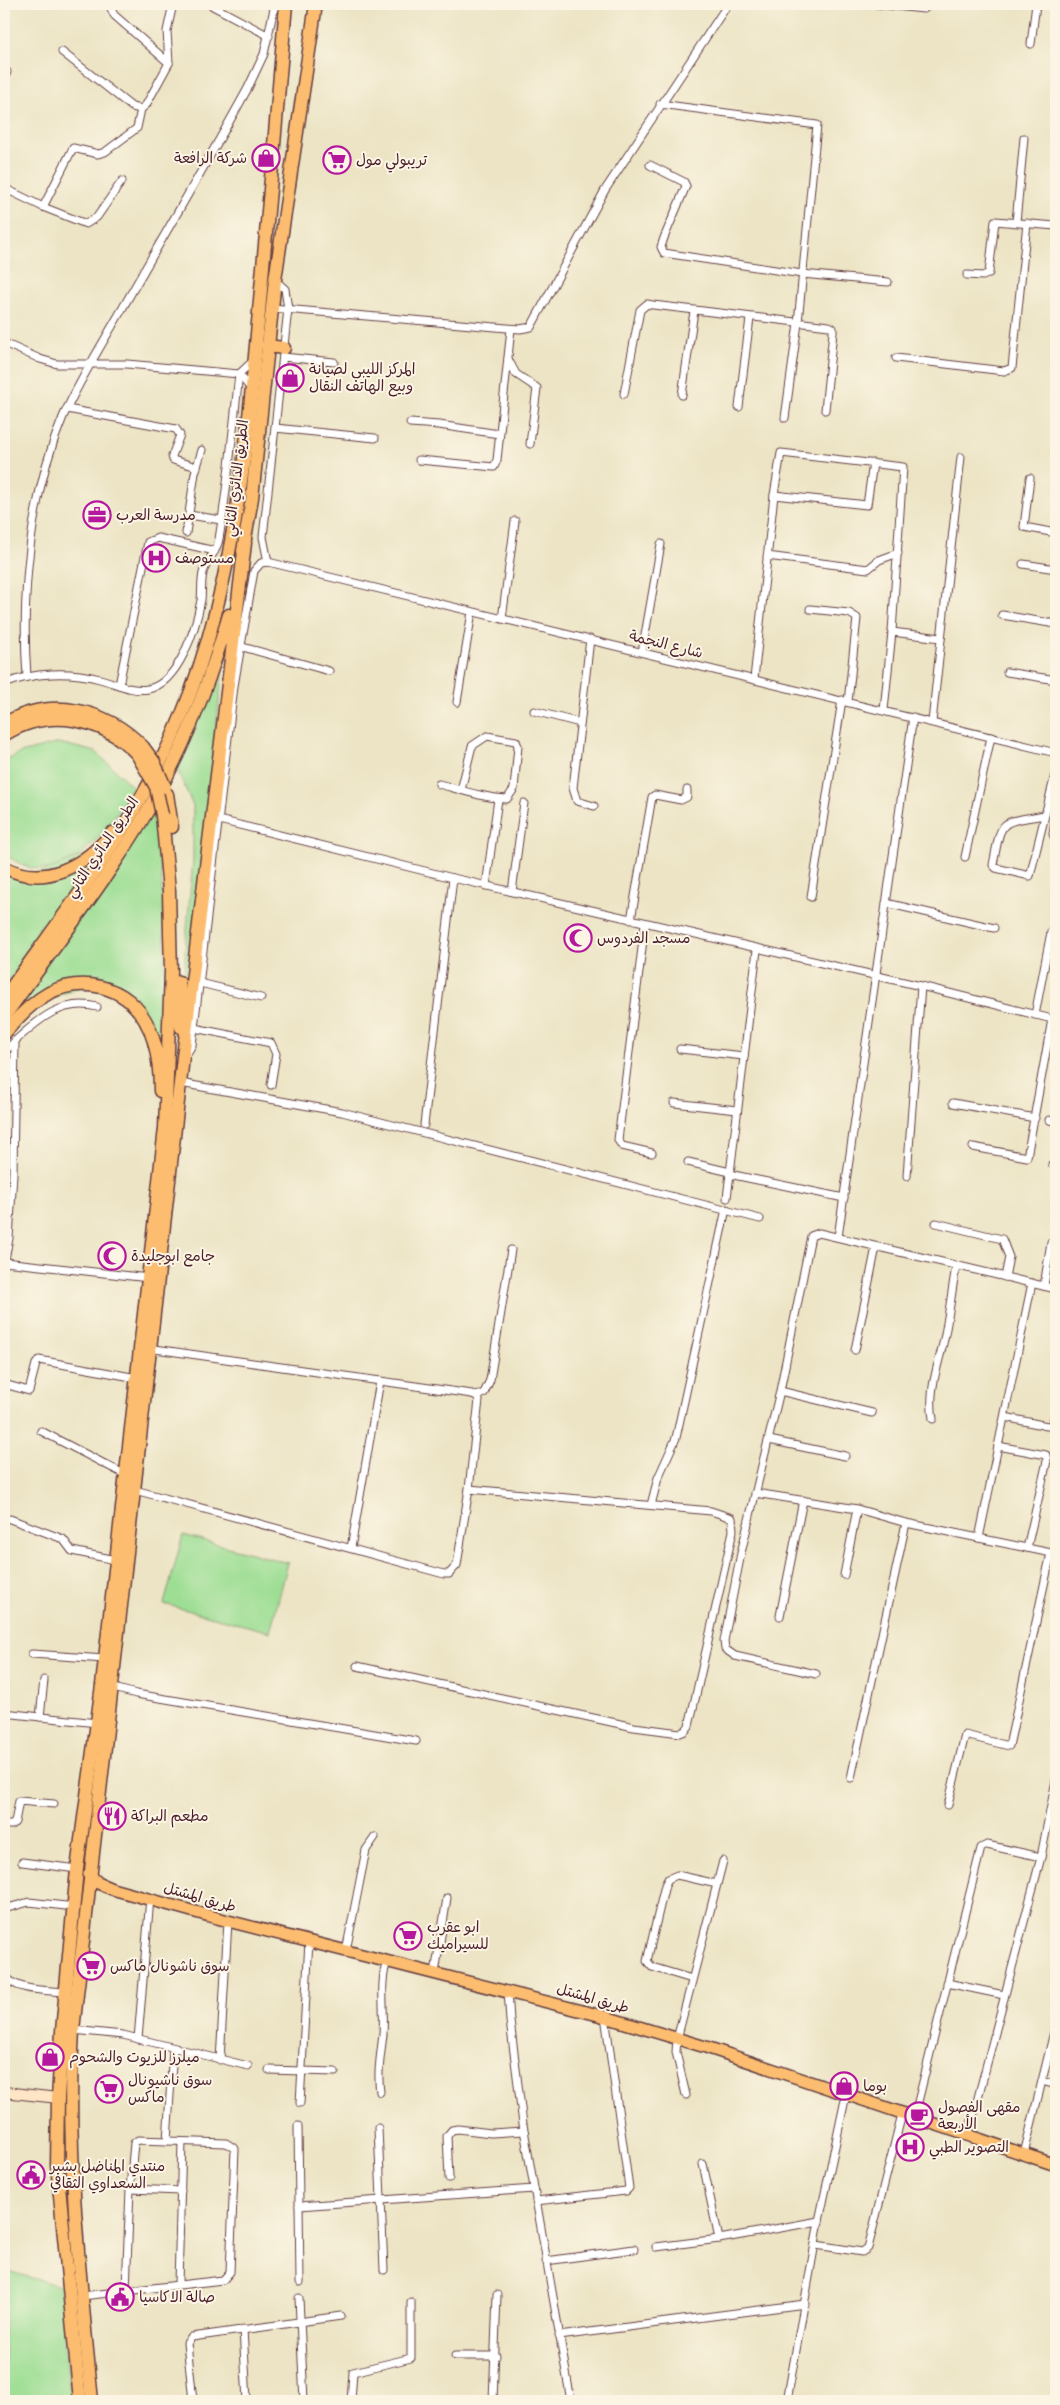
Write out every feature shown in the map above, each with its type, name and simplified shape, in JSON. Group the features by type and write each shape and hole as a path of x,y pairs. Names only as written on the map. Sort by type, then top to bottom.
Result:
{"highway":[{"name":"الطريق الدائري الثاني","path":"4,998 98,867 142,796 183,711 213,624 232,542 256,358 286,4"},
{"path":"279,85 286,61 292,4"},
{"path":"304,92 302,70 309,4"},
{"name":"الطريق الدائري الثاني","path":"4,1017 116,860 146,813 173,765 196,715 214,664 229,614 245,543 275,280 316,4"},
{"path":"267,346 283,352"},
{"path":"230,458 243,459"},
{"path":"80,2401 57,2165 58,2098 66,1992 77,1869 97,1723 107,1686 105,1659 137,1378 145,1347 180,1083 245,543"},
{"path":"4,724 36,711 76,710 113,723 129,734 140,751 152,778 162,815 169,900 171,980 167,1099 148,1278 145,1347 134,1490 107,1686 88,1894 73,2030 70,2081 70,2154 92,2401"},
{"path":"4,735 18,727 35,721 54,718 91,723 140,751 158,769 167,794 172,828 176,884 180,1018 185,1042"},
{"path":"4,867 24,875 40,876 57,874 74,866 104,842 142,796"},
{"path":"9,1038 36,1002 50,993 65,987 98,986 121,995 134,1005 148,1025 159,1058 160,1104 156,1168 159,1185"},
{"path":"62,2225 76,2224"}],"main road":[{"name":"طريق المشتل","path":"89,1874 93,1880 112,1889 228,1921 508,1990 605,2016 1056,2165"},
{"name":"طريق المشتل","path":"88,1894 99,1889 112,1889"}],"street":[{"path":"109,4 114,14 169,63"},
{"path":"62,52 132,107 140,109 146,106 169,63 167,32 173,4"},
{"path":"209,4 269,36"},
{"path":"27,677 26,606 31,544 43,483 67,409 239,104 264,54 275,4"},
{"path":"272,308 511,329 531,327 605,190 660,104 728,4"},
{"path":"876,4 924,9 930,4"},
{"path":"1031,44 1036,4"},
{"path":"660,104 817,125 798,323 785,418"},
{"path":"43,207 73,148 98,154 105,152 137,128 140,109"},
{"path":"1016,222 1024,138"},
{"path":"650,165 684,182 686,186 661,247 664,253 802,274 888,282"},
{"path":"4,188 43,207 86,224 91,222 122,180"},
{"path":"967,275 983,276 989,273 995,221 1056,226"},
{"path":"896,358 1004,371 1012,368 1027,223"},
{"path":"183,1057 192,1045 239,646 254,571 258,564 268,562 263,537 288,309 284,289 275,280"},
{"path":"624,394 640,310 643,307 653,305 833,328 825,410"},
{"path":"682,395 694,311"},
{"path":"739,407 750,318"},
{"path":"419,460 492,468 497,460 511,329"},
{"path":"4,343 48,362 66,365 92,363 155,366 239,374 252,390"},
{"path":"283,352 334,362"},
{"path":"5,682 51,674 75,675 135,690 147,690 158,686 172,675 179,665 198,613 204,570 215,551 230,458 239,374 256,358"},
{"path":"508,359 516,374 537,388 530,444"},
{"path":"67,409 176,429 180,435 172,456 173,460 197,467"},
{"path":"410,423 439,425 499,434"},
{"path":"275,428 375,438"},
{"path":"186,533 197,467 202,450"},
{"path":"754,679 774,495 781,453 903,467 892,632 884,710"},
{"path":"932,722 961,457"},
{"path":"774,495 867,505 873,463"},
{"path":"1030,478 1024,527 1056,533"},
{"path":"189,515 221,520"},
{"path":"502,619 515,521"},
{"path":"118,685 148,542 158,538 215,551"},
{"path":"642,652 660,544"},
{"path":"767,556 868,569 879,560 898,553"},
{"name":"شارع النجمة","path":"268,562 1056,753"},
{"path":"1024,564 1056,569"},
{"path":"810,609 849,613 857,618 845,701 811,897"},
{"path":"457,702 472,612"},
{"path":"1002,615 1056,624"},
{"path":"892,632 941,638"},
{"path":"590,640 574,794 577,801 594,806"},
{"path":"239,646 329,671"},
{"path":"1007,672 1056,680"},
{"path":"534,711 580,724"},
{"path":"838,1238 913,717"},
{"path":"439,784 461,790 498,799 507,799 514,789 518,746 513,740 487,736 472,746 461,790"},
{"path":"965,857 991,736"},
{"path":"1045,815 1011,821 1003,825 999,832 993,865 996,868 1030,876 1056,771"},
{"path":"631,920 652,797 655,795 681,800 687,796 687,790"},
{"path":"486,886 498,799"},
{"path":"512,892 524,803"},
{"path":"1056,812 1053,834 1056,841"},
{"path":"219,820 645,924 921,986 1054,1020 1027,1157 973,1147"},
{"path":"424,1125 453,878"},
{"path":"886,903 994,928"},
{"path":"645,924 618,1140 622,1146 652,1153"},
{"path":"1035,1015 1051,932"},
{"path":"727,1198 757,950"},
{"path":"200,983 261,998"},
{"path":"908,1176 921,986"},
{"path":"4,1052 9,1038 49,1012 73,1004 98,1007"},
{"path":"194,1028 271,1043 276,1054 271,1085"},
{"path":"9,1038 13,1174 9,1238 4,1263 148,1278"},
{"path":"680,1049 744,1056"},
{"path":"180,1083 342,1112 760,1219"},
{"path":"674,1103 737,1110"},
{"path":"953,1103 1035,1118"},
{"path":"688,1162 844,1198"},
{"path":"651,1505 661,1471 676,1438 726,1209"},
{"path":"936,1223 1002,1239 1009,1257 1005,1276"},
{"path":"816,1674 735,1656 725,1649 725,1632 755,1493 780,1390 812,1236 819,1233 1056,1288"},
{"path":"1044,1286 1051,1242"},
{"path":"855,1350 876,1247"},
{"path":"145,1347 477,1396 484,1393 490,1380 510,1250"},
{"path":"932,1419 930,1407 932,1381 944,1339 956,1266"},
{"path":"979,1538 1005,1417 1020,1330 1032,1283"},
{"path":"4,1384 29,1391 36,1364 39,1360 137,1378"},
{"path":"351,1548 380,1381"},
{"path":"780,1390 872,1413"},
{"path":"134,1490 449,1574 457,1565 469,1489 479,1400 477,1396"},
{"path":"1005,1417 1047,1426 1052,1425 1056,1411"},
{"path":"41,1431 126,1475"},
{"path":"769,1440 845,1456"},
{"path":"998,1446 1046,1455 1047,1460 1027,1548"},
{"path":"357,1666 596,1720 674,1733 685,1731 692,1716 734,1523 732,1518 725,1514 711,1511 469,1489"},
{"path":"755,1493 858,1509 906,1524 1054,1553 1009,1746 965,1735 948,1805"},
{"path":"780,1616 803,1500"},
{"path":"844,1575 858,1509"},
{"path":"10,1519 63,1539 72,1551 116,1560"},
{"path":"851,1778 906,1524"},
{"path":"32,1654 105,1659"},
{"path":"40,1717 44,1680"},
{"path":"107,1686 416,1741"},
{"path":"4,1713 97,1723"},
{"path":"968,2136 1041,1857 1056,1780"},
{"path":"4,1825 12,1825 15,1822 19,1801 54,1804"},
{"path":"346,1950 366,1850 375,1836"},
{"path":"914,2118 981,1848 987,1845 1041,1857"},
{"path":"686,2095 676,2052 676,2038 723,1861"},
{"path":"22,1862 77,1869"},
{"path":"692,1979 652,1967 647,1961 665,1885 668,1879 676,1875 717,1884"},
{"path":"138,2039 150,1898"},
{"path":"435,1973 447,1898"},
{"path":"4,1909 29,1902 74,1907"},
{"path":"220,2060 228,1921"},
{"path":"300,2103 300,2072 309,1941"},
{"path":"380,2092 378,2080 383,2033 383,1973 387,1961"},
{"path":"4,1974 8,1981 17,1985 66,1992"},
{"path":"947,1982 1004,1995"},
{"path":"508,1990 510,2021 524,2131 571,2401"},
{"path":"536,2201 622,2192 629,2188 605,2016"},
{"path":"1024,2154 1056,2024"},
{"path":"73,2030 123,2035 248,2066"},
{"path":"167,2141 174,2049"},
{"path":"270,2070 335,2072"},
{"path":"1042,2081 1056,2085"},
{"path":"4,2092 58,2098"},
{"path":"787,2401 819,2221 846,2096"},
{"path":"816,2245 862,2252 868,2248 902,2114"},
{"path":"298,2126 300,2282"},
{"path":"378,2128 384,2270"},
{"path":"449,2178 447,2140 452,2130 458,2128 491,2133 524,2131"},
{"path":"82,2296 223,2280 230,2272 235,2149 226,2143 138,2140 134,2143 132,2147 126,2290"},
{"path":"178,2284 182,2142"},
{"path":"703,2164 719,2239"},
{"path":"130,2189 181,2191"},
{"path":"299,2206 534,2189"},
{"path":"656,2247 719,2239 819,2221"},
{"path":"546,2261 634,2249"},
{"path":"493,2401 497,2295"},
{"path":"299,2298 304,2401"},
{"path":"351,2401 354,2372 411,2358 411,2302"},
{"path":"560,2336 805,2304"},
{"path":"192,2401 187,2343 189,2339 300,2320 341,2316"},
{"path":"242,2329 247,2401"},
{"path":"455,2356 496,2356"}],"green space":[{"path":"225,649 185,1008 185,952 193,859 193,806 177,769"},
{"path":"59,743 96,752 133,787 110,823 96,840 80,854 63,865 45,869 25,866 4,853 4,762 20,753"},
{"path":"153,812 158,845 163,910 165,976 163,1074 153,1027 97,982 18,1010 10,1015"},
{"path":"102,848 4,988 4,872 25,879"},
{"path":"183,1535 288,1563 270,1632 164,1604"},
{"path":"4,2270 60,2286 70,2401 4,2401"}],"place":[{"name":"شركة الرافعة","path":"266,158"},
{"name":"تريبولي مول","path":"337,160"},
{"name":"المركز الليبي لصيانة وبيع الهاتف النقال","path":"290,378"},
{"name":"مدرسة العرب","path":"97,515"},
{"name":"مستوصف","path":"156,558"},
{"name":"مسجد الفردوس","path":"578,938"},
{"name":"جامع ابوجليدة","path":"112,1256"},
{"name":"مطعم البراكة","path":"112,1816"},
{"name":"ابو عقرب للسيراميك","path":"408,1936"},
{"name":"سوق ناشونال ماكس","path":"91,1966"},
{"name":"ميلرز للزيوت والشحوم","path":"50,2057"},
{"name":"بوما","path":"844,2086"},
{"name":"سوق ناشيونال ماكس","path":"109,2089"},
{"name":"مقهى الفصول الأربعة","path":"919,2116"},
{"name":"التصوير الطبي","path":"910,2147"},
{"name":"منتدي المناضل بشير السعداوي الثقافي","path":"31,2175"},
{"name":"صالة الاكاسيا","path":"120,2297"}]}
